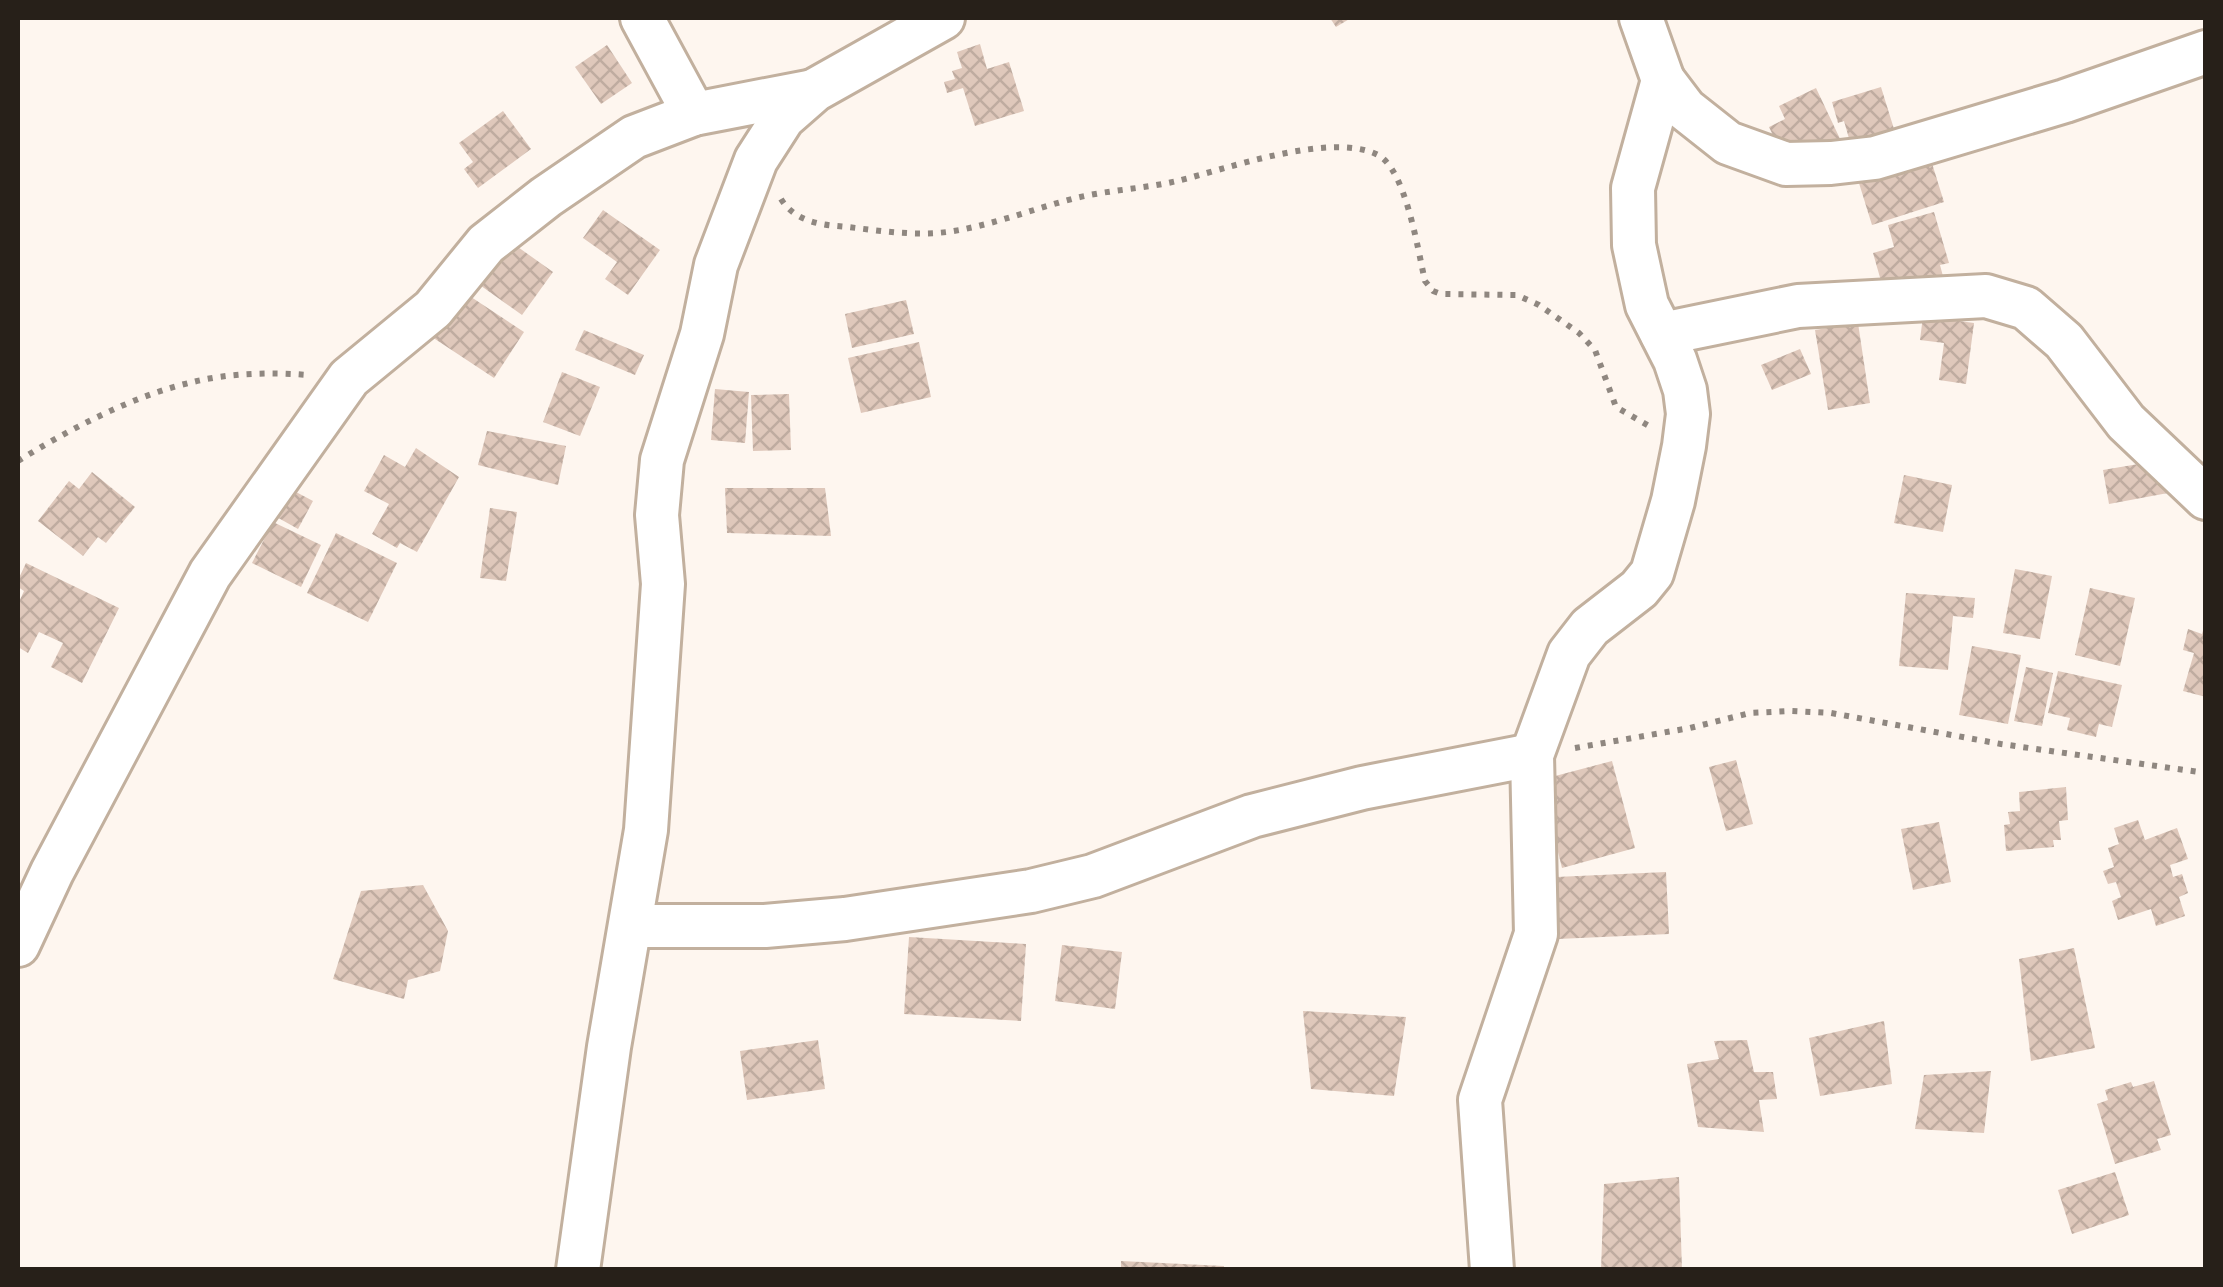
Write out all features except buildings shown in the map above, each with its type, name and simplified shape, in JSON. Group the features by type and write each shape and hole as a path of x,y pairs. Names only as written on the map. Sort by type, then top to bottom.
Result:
{"street":[{"path":"642,18 694,114"},
{"path":"578,1270 609,1047 646,830 663,584 657,515 662,460 702,334 716,265 756,160 783,118 815,90 942,18"},
{"path":"1641,18 1663,80 1685,109 1728,143 1786,164 1874,158 2065,101 2206,52"},
{"path":"1492,1270 1480,1100 1536,934 1532,755 1569,654 1590,627 1640,589 1652,573 1684,446 1688,414 1685,390 1647,305 1634,244 1633,188 1663,80"},
{"path":"18,945 52,872 210,574 349,378 433,309 486,244 634,137 694,114 815,90"},
{"path":"1662,334 1798,306 1986,296 2026,308 2064,341 2126,422 2206,498"},
{"path":"632,926 764,926 844,920 1032,891 1094,876 1252,816 1362,788 1532,755"}],"path":[{"path":"756,160 785,206 802,218 819,224 890,233 927,232 1010,219 1075,198 1144,188 1277,155 1326,148 1359,149 1381,156 1395,172 1425,281 1433,291 1517,295 1539,305 1579,332 1594,350 1616,407 1684,446"},
{"path":"18,461 116,410 192,382 274,373 349,378"},
{"path":"1532,755 1690,728 1750,713 1792,711 1831,713 2203,775"}]}
